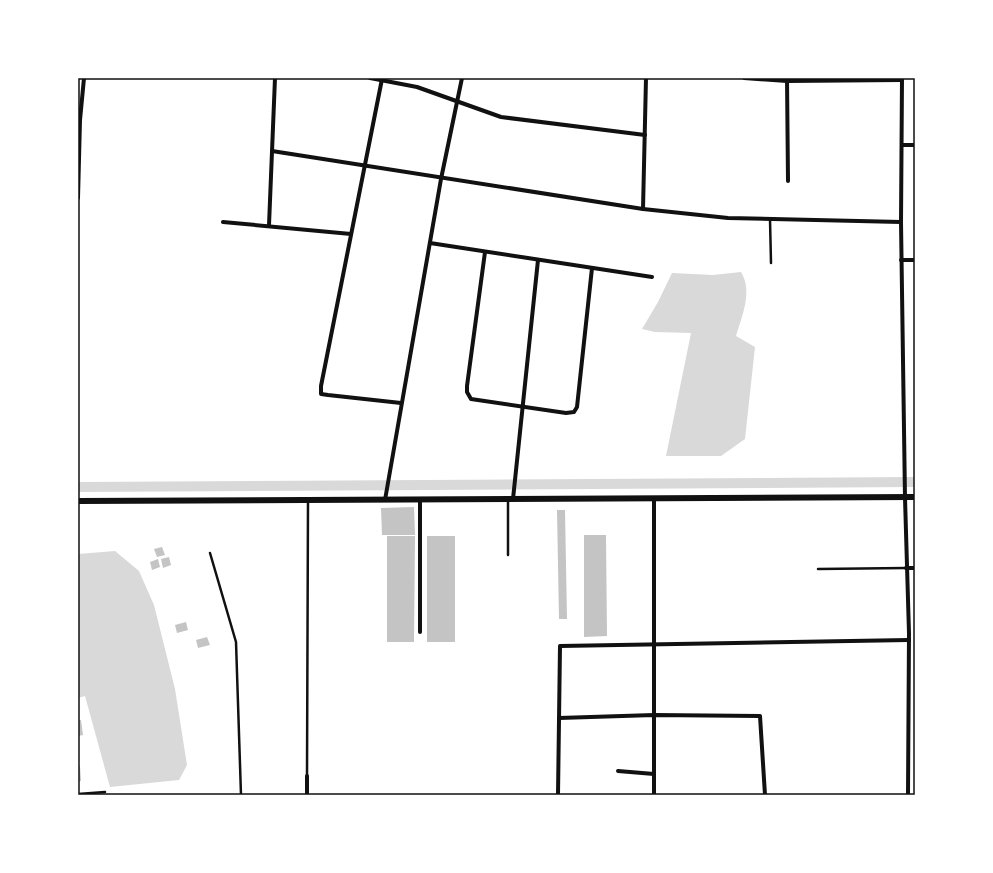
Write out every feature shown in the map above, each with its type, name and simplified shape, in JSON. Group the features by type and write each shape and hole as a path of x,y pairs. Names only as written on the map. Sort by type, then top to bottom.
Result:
{"street":[{"path":"78,198 79,120 84,78"},
{"path":"269,225 275,78"},
{"path":"370,78 399,80 501,117 645,135"},
{"path":"385,500 441,179 462,78"},
{"path":"643,209 646,78"},
{"path":"744,78 902,79 901,260 906,568 909,633 908,795"},
{"path":"787,79 788,181"},
{"path":"382,80 350,234 321,386 321,394 401,403"},
{"path":"902,145 915,145"},
{"path":"272,151 364,167 643,209 728,218 901,222"},
{"path":"223,222 269,225 350,234"},
{"path":"430,243 652,277"},
{"path":"485,252 467,392 471,399 522,407 566,413 574,412 577,407 592,268"},
{"path":"512,497 538,260"},
{"path":"901,260 915,260"},
{"path":"78,501 385,500 512,497 654,498 905,495 915,498"},
{"path":"654,498 654,795"},
{"path":"420,499 420,632"},
{"path":"906,568 915,568"},
{"path":"909,633 915,632"},
{"path":"558,795 560,646 909,640"},
{"path":"909,686 915,685"},
{"path":"559,718 654,715 760,716 765,795"},
{"path":"618,771 654,774"},
{"path":"307,776 307,795"}],"lane":[{"path":"770,219 771,263"},
{"path":"508,555 512,497"},
{"path":"307,776 308,500"},
{"path":"210,553 236,642 241,795"},
{"path":"818,569 906,568"},
{"path":"78,794 105,792"}],"shaded area":[{"path":"741,272 746,287 746,295 736,336 755,347 745,439 721,456 666,456 691,333 655,332 642,329 658,302 672,273 713,275"},
{"path":"115,551 139,571 154,605 175,689 187,765 179,780 110,787 85,696 78,698 78,554"}],"building":[{"path":"414,507 415,535 382,535 381,508"},
{"path":"557,510 565,510 567,619 559,619"},
{"path":"584,535 606,535 607,636 584,637"},
{"path":"387,536 415,536 414,642 387,642"},
{"path":"427,536 455,536 455,642 427,642"},
{"path":"162,547 165,555 157,557 154,549"},
{"path":"169,557 171,565 163,568 161,559"},
{"path":"158,559 160,567 152,570 150,562"},
{"path":"186,622 188,630 177,633 175,625"},
{"path":"207,637 210,645 198,648 196,640"},
{"path":"78,720 81,720 83,735 78,736"},
{"path":"78,766 80,766 81,781 78,781"}],"waterway":[{"path":"78,487 915,482"}]}
